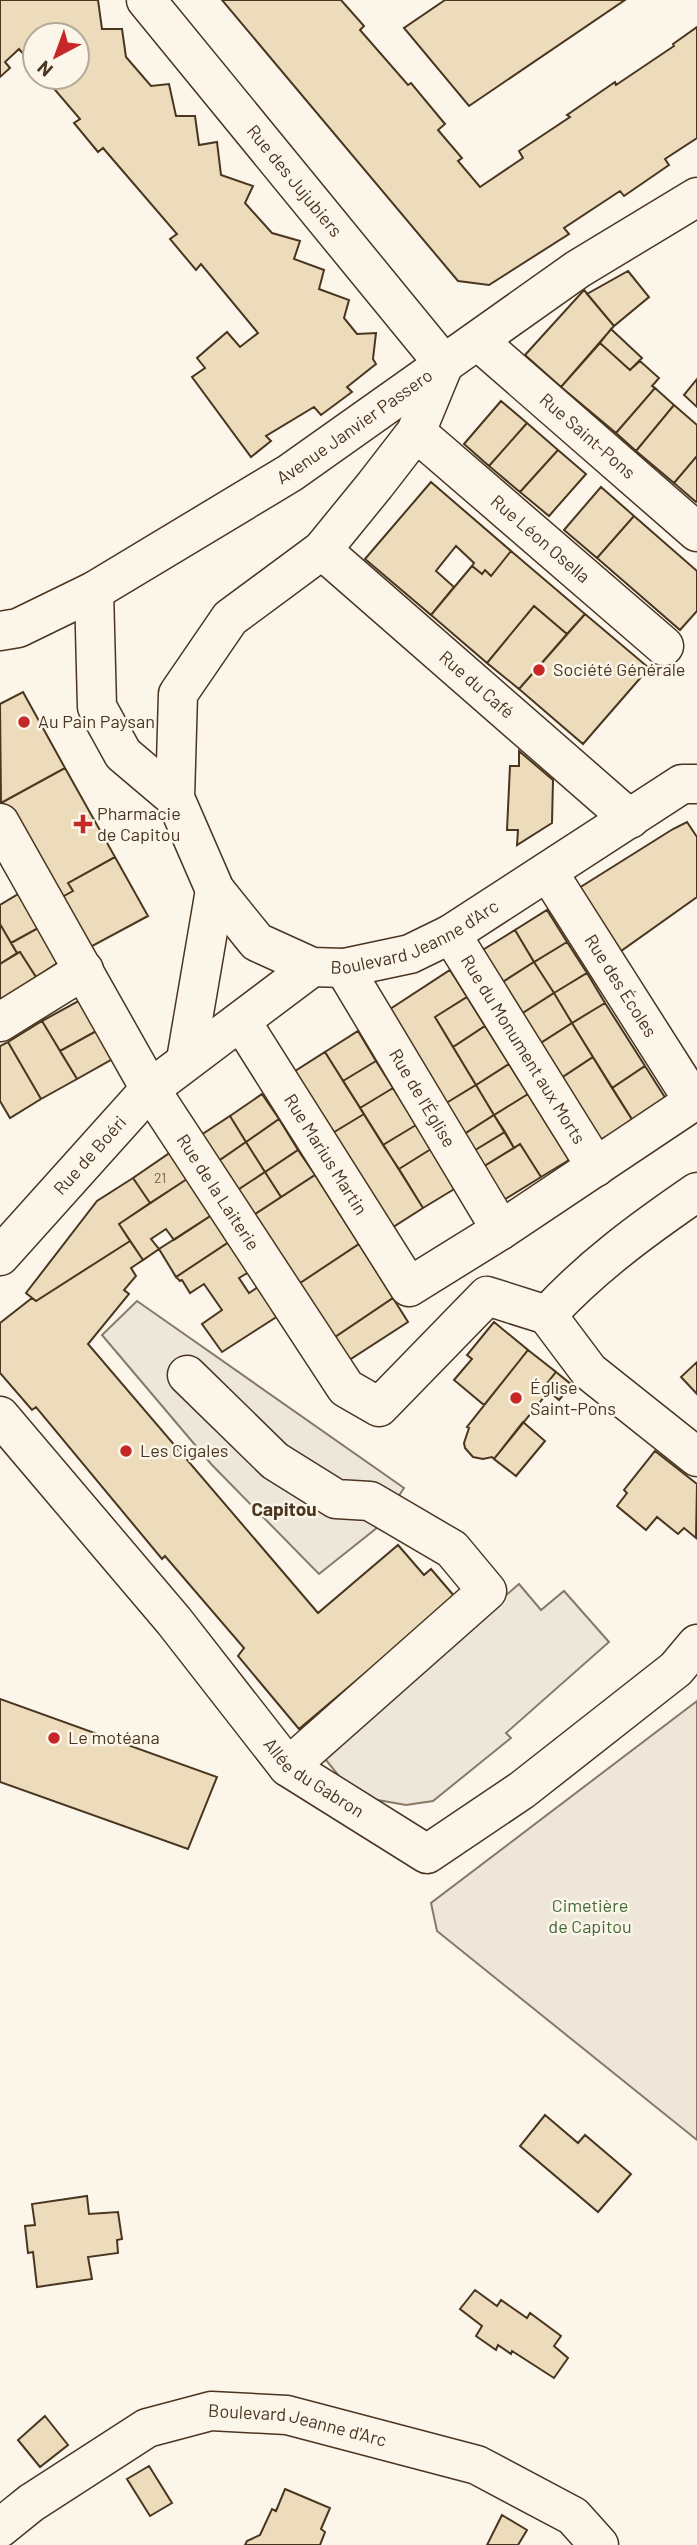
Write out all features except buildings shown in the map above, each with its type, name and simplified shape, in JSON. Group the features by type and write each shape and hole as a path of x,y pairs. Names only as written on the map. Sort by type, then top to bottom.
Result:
{"street":[{"name":"Rue des Jujubiers","path":"146,0 444,364"},
{"name":"Avenue Janvier Passero","path":"0,631 18,628 94,591 290,474 578,269 697,198"},
{"name":"Rue Saint-Pons","path":"478,341 697,531"},
{"name":"Boulevard Jeanne d'Arc","path":"444,364 416,432 322,550 230,618 178,694 175,798 215,890 257,942 328,967 411,954 451,934 681,784 697,784"},
{"name":"Rue Léon Osella","path":"416,432 664,646"},
{"name":"Rue du Café","path":"322,550 630,819"},
{"path":"94,591 97,707 123,754 175,798"},
{"name":"Rue de la Laiterie","path":"0,823 12,873 85,970 150,1089 346,1388 379,1407 487,1296 547,1315"},
{"name":"Rue des Écoles","path":"548,872 695,1100"},
{"path":"186,1060 215,890"},
{"name":"Rue du Monument aux Morts","path":"451,934 596,1167"},
{"name":"Rue de Boéri","path":"0,1256 150,1089 240,1021 328,967"},
{"name":"Rue de l'Église","path":"328,967 501,1230"},
{"path":"0,1022 85,970"},
{"name":"Rue Marius Martin","path":"240,1021 409,1287 501,1230"},
{"path":"501,1230 695,1100"},
{"path":"697,1192 638,1233 568,1292 547,1315 589,1371 697,1457"},
{"path":"187,1375 275,1461 336,1499 370,1501 452,1549 487,1591 288,1767"},
{"name":"Allée du Gabron","path":"0,1416 174,1621 288,1767 427,1854 533,1782 676,1669 697,1644"},
{"name":"Boulevard Jeanne d'Arc","path":"0,2528 31,2503 147,2428 211,2411 287,2415 477,2465 573,2516 599,2545"}],"green space":[{"name":"Cimetière de Capitou","path":"697,1701 697,2140 437,1931 431,1903"}],"shaded area":[{"path":"137,1301 404,1488 378,1527 319,1574 212,1465 102,1335"},
{"path":"519,1584 541,1610 564,1591 609,1642 506,1733 511,1738 433,1801 406,1805 372,1799 344,1782 321,1754"}],"place":[{"name":"Société Générale","path":"539,670"},
{"name":"Au Pain Paysan","path":"24,722"},
{"name":"Pharmacie de Capitou","path":"83,824"},
{"name":"Église Saint-Pons","path":"516,1398"},
{"name":"Les Cigales","path":"126,1451"},
{"name":"Le motéana","path":"54,1738"}],"district":[{"name":"Capitou","path":"284,1509"}]}
